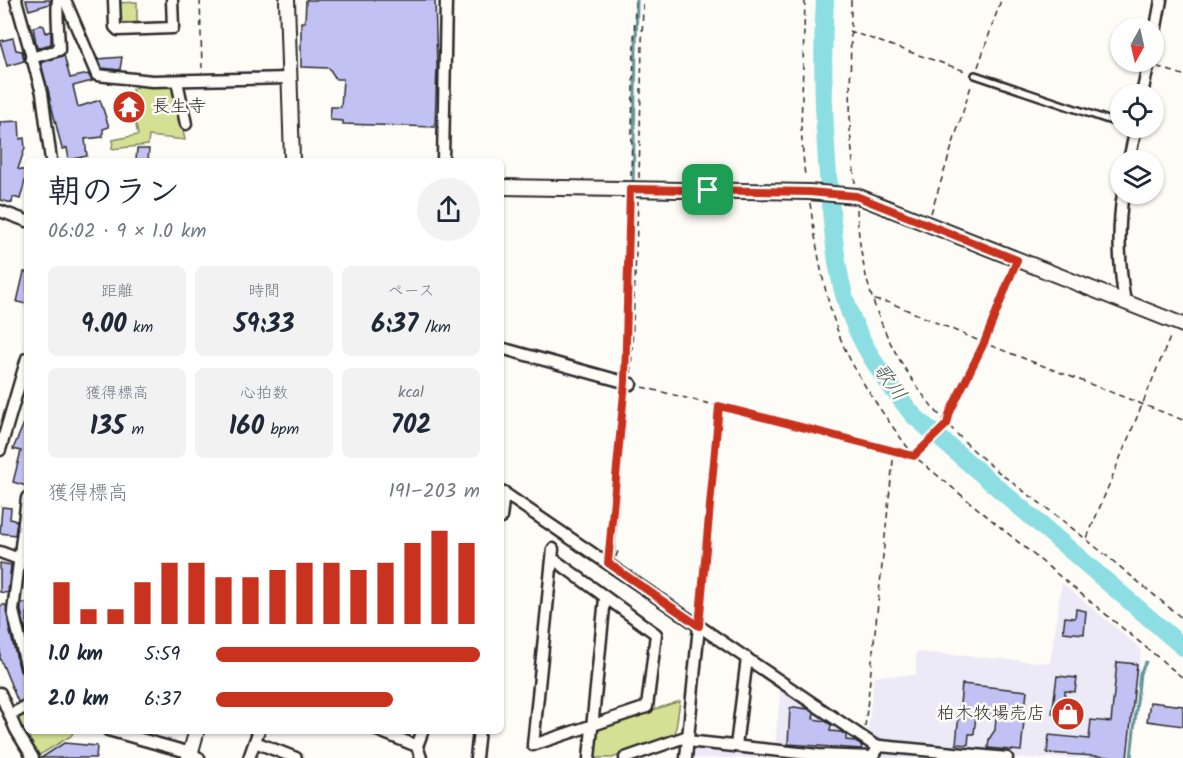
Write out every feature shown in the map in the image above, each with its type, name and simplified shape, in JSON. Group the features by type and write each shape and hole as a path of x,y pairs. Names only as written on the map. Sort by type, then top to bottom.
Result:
{"street":[{"path":"16,0 42,93 51,158"},
{"path":"31,58 59,50 60,24 56,6 58,0"},
{"path":"65,0 97,75 177,81 288,78"},
{"path":"114,0 115,27 118,30 173,28 172,0"},
{"path":"287,0 292,158"},
{"path":"443,158 446,0"},
{"path":"1158,18 1161,0"},
{"path":"177,81 186,124"},
{"path":"504,187 812,193 853,196 1180,324"},
{"path":"1121,204 1119,260 1125,303"},
{"path":"0,211 24,219"},
{"path":"504,349 628,383"},
{"path":"0,450 24,368"},
{"path":"504,493 863,737 880,746 1007,758"},
{"path":"24,545 13,611 24,657"},
{"path":"0,552 23,561"},
{"path":"553,554 605,598 656,634 647,707 533,745 553,554"},
{"path":"589,758 605,598"},
{"path":"686,758 699,626"},
{"path":"736,746 747,658"},
{"path":"0,693 33,758"},
{"path":"10,715 24,708"},
{"path":"121,734 193,756 196,734"},
{"path":"249,758 258,734"},
{"path":"387,734 417,746"},
{"path":"421,758 417,746 422,734"},
{"path":"476,758 479,734"},
{"path":"625,758 642,755 687,739 818,755 872,757 880,746"},
{"path":"255,742 296,758"}],"lane":[{"path":"975,75 1110,121"}],"path":[{"path":"200,0 203,80"},
{"path":"608,563 628,383 635,0"},
{"path":"805,0 801,128 812,193 817,247 844,346 887,419 914,456 1183,678"},
{"path":"851,0 850,131 853,196 865,275 891,346 914,385 947,424 994,469 1087,539 1183,619"},
{"path":"927,224 1001,0"},
{"path":"849,31 975,75"},
{"path":"1164,68 1183,75"},
{"path":"914,456 947,424 950,412 984,343 1017,260"},
{"path":"873,300 891,303 984,343 1183,420"},
{"path":"1087,539 1143,404 1180,324"},
{"path":"628,383 894,449 914,456"},
{"path":"699,626 719,406"},
{"path":"863,737 894,449"}],"shaded area":[{"path":"1062,583 1141,649 1129,758 691,758 691,746 774,757 781,685 867,741 874,676 916,675 916,652 1050,663"}],"green space":[{"path":"137,2 137,27 120,27 118,3"},
{"path":"136,83 173,84 185,140 149,136 148,145 112,149 113,140 138,135 131,101 134,100 132,89 137,87"},
{"path":"680,701 675,735 612,758 593,758 595,729"},
{"path":"24,713 24,731 16,717"},
{"path":"26,734 72,734 71,736 38,756"}],"building":[{"path":"26,0 50,0 50,4 29,10"},
{"path":"306,0 435,0 437,66 435,127 343,124 343,121 330,120 331,107 341,107 343,79 336,79 329,68 301,67 301,22 305,22"},
{"path":"44,26 46,33 51,31 51,44 37,48 33,27"},
{"path":"13,38 16,50 22,51 24,61 7,66 0,41"},
{"path":"64,55 70,78 88,74 92,81 73,86 78,107 100,100 109,127 103,129 103,137 85,139 87,156 69,158 67,148 62,149 41,63"},
{"path":"122,57 120,70 102,68 98,59"},
{"path":"19,121 20,139 24,138 25,148 18,169 24,170 24,185 20,199 13,197 12,203 0,200 0,122"},
{"path":"137,149 149,149 148,158 136,158"},
{"path":"24,272 24,303 17,302"},
{"path":"24,423 24,485 13,482 21,451 13,449"},
{"path":"2,507 11,508 10,519 17,521 15,535 0,533"},
{"path":"0,563 11,565 8,593 0,592"},
{"path":"21,603 24,603 24,623"},
{"path":"6,605 9,628 20,671 24,675 22,682 24,700 18,702 0,658 0,606"},
{"path":"1076,609 1086,611 1084,634 1063,632 1065,617 1075,618"},
{"path":"1117,662 1137,664 1127,758 1047,753 1049,735 1089,739 1091,720 1111,722"},
{"path":"1057,676 1077,678 1075,692 1065,691 1063,715 1052,714"},
{"path":"962,684 1027,691 1021,751 988,748 989,739 995,730 996,717 976,715 974,734 969,734 968,745 956,744"},
{"path":"1150,702 1183,706 1183,726 1147,721"},
{"path":"790,708 808,709 814,713 813,719 825,721 831,725 830,731 841,732 846,735 846,740 854,741 862,746 861,749 788,744"},
{"path":"64,743 97,746 96,758 41,758"}],"waterway":[{"path":"633,186 637,0"},
{"name":"歌川","path":"825,0 823,50 825,125 835,246 843,292 865,347 888,383 914,416 1183,647"},
{"path":"613,562 628,371 632,192"},
{"path":"504,486 544,514"},
{"path":"1131,758 1140,673 1146,662"}],"place":[{"name":"長生寺","path":"129,107"},
{"name":"柏木牧場売店","path":"1068,714"}],"route":[{"path":"630,189 708,190 809,192 856,196 1017,260 984,343 964,389 950,412 947,424 914,456 894,449 719,406 699,626 608,563 625,382 630,189"}]}
